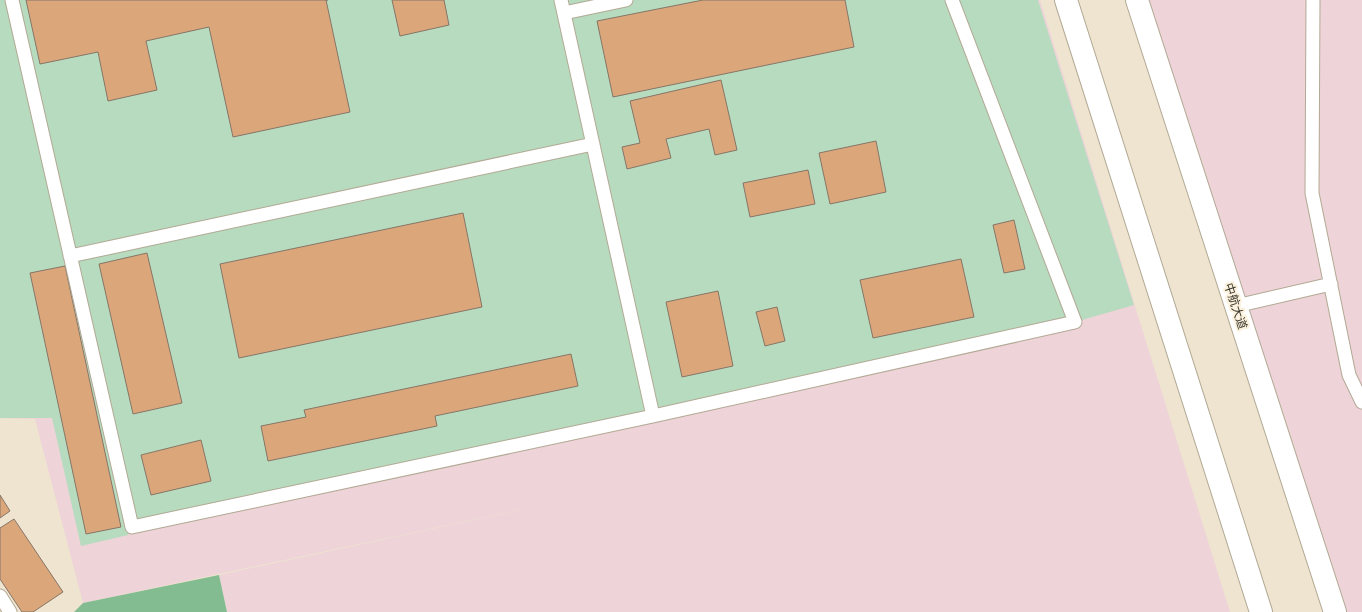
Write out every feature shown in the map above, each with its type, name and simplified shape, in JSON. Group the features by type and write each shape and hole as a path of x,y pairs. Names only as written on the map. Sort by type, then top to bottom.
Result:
{"main road":[{"path":"1066,0 1261,612"},
{"name":"中航大道","path":"1137,0 1335,612"}],"lane":[{"path":"12,0 132,527 653,416 1075,322 952,0"},
{"path":"561,0 653,416"},
{"path":"564,13 626,0"},
{"path":"1313,0 1312,193 1349,375 1362,402"},
{"path":"70,256 593,144"},
{"path":"1236,306 1331,284"},
{"path":"0,596 10,612"}],"shaded area":[{"path":"0,0 1040,0 1230,612 227,612 219,575 579,497 83,603 35,419 0,418"},
{"path":"1137,0 1362,0 1362,612 1335,612"}],"green space":[{"path":"0,0 1038,0 1134,305 1075,322 132,527 128,535 81,546 52,418 0,418"},
{"path":"219,575 227,612 74,612 83,603"}],"building":[{"path":"26,0 326,0 350,112 233,137 209,27 146,41 157,90 108,101 98,52 40,64"},
{"path":"392,0 444,0 449,25 400,36"},
{"path":"703,0 845,0 854,47 613,97 597,21"},
{"path":"721,80 737,150 715,155 709,129 666,139 671,158 627,169 622,147 640,143 630,101"},
{"path":"876,141 886,192 830,204 819,153"},
{"path":"808,170 815,204 750,217 743,183"},
{"path":"463,213 482,307 239,358 220,264"},
{"path":"1014,220 1025,269 1004,273 993,225"},
{"path":"147,253 182,403 133,414 99,264"},
{"path":"961,259 974,317 873,338 860,280"},
{"path":"65,266 121,527 86,534 30,273"},
{"path":"718,291 733,366 682,377 666,302"},
{"path":"777,307 785,341 765,346 756,312"},
{"path":"571,354 578,386 435,416 437,426 268,461 261,426 306,417 304,410"},
{"path":"201,440 211,481 151,495 141,455"},
{"path":"0,495 10,511 0,518"},
{"path":"14,519 63,592 33,612 22,612 0,579 0,528"}]}
